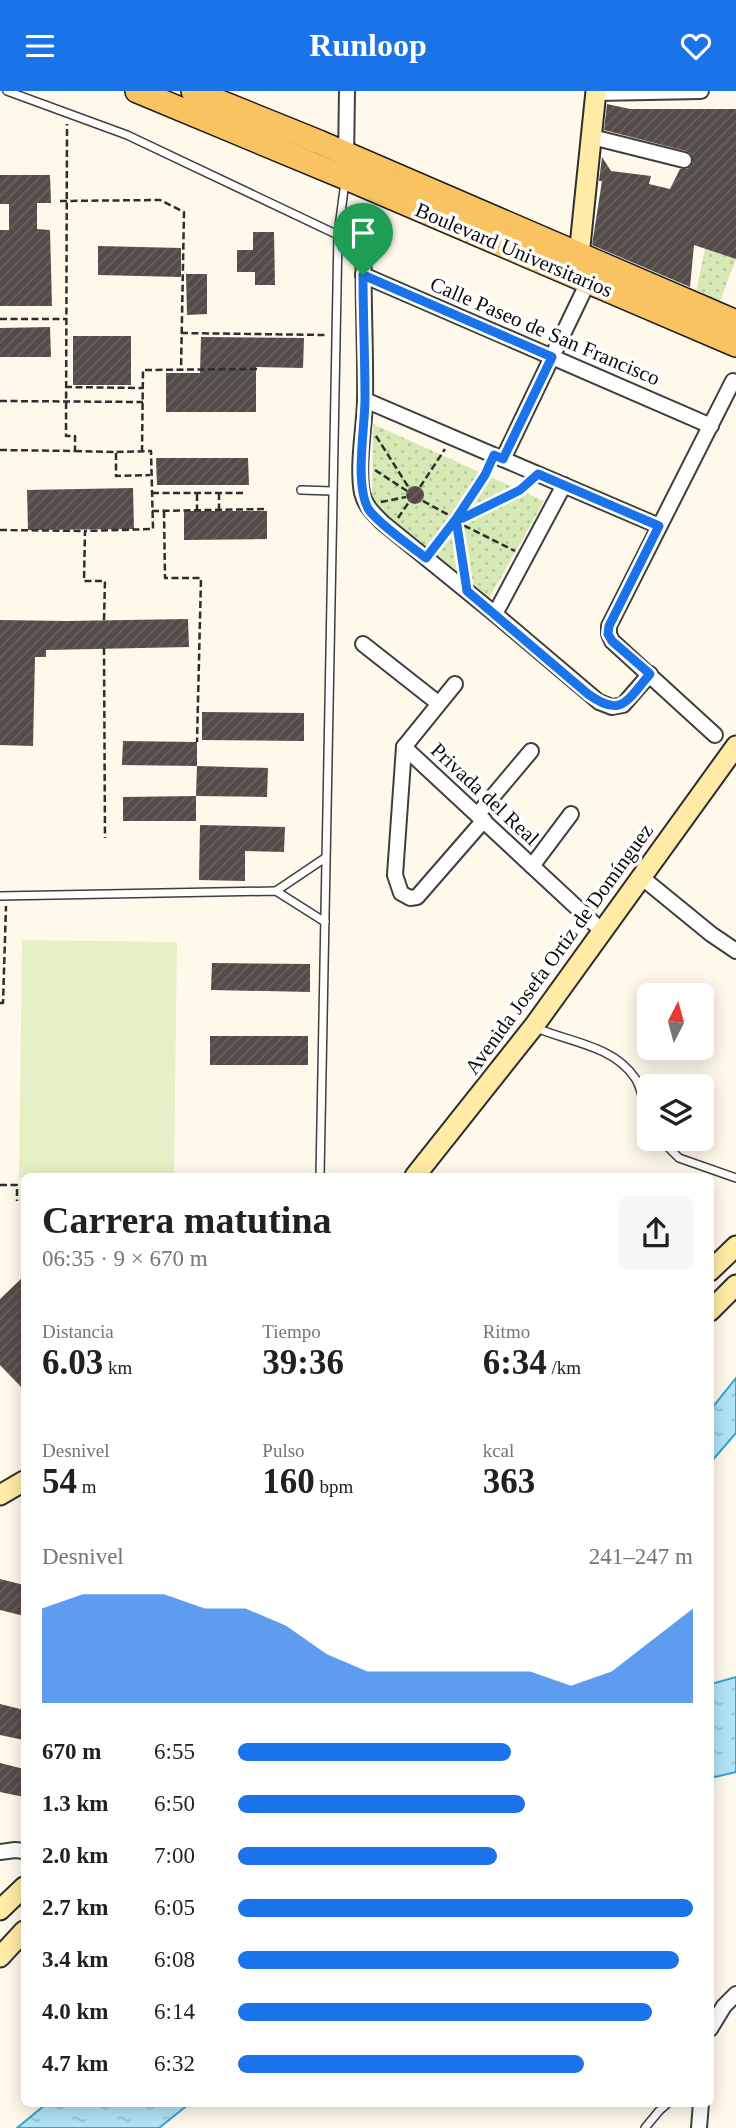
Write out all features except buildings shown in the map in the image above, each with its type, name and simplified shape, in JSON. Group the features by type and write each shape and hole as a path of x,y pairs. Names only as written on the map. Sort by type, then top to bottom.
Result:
{"main road":[{"name":"Boulevard Universitarios","path":"137,91 578,271 736,322"},
{"name":"Boulevard Universitarios","path":"193,91 346,153 578,271 736,345"}],"street":[{"path":"346,178 347,91"},
{"path":"499,457 552,357 578,271 596,92 701,91"},
{"path":"592,137 684,160"},
{"path":"365,231 365,400 362,465 363,495 369,510 599,702 612,707 623,705 650,674"},
{"name":"Calle Paseo de San Francisco","path":"363,275 710,426"},
{"path":"715,735 612,641 608,634 609,626 733,381"},
{"path":"365,400 659,526"},
{"path":"495,614 564,485"},
{"path":"363,644 438,703"},
{"path":"404,747 455,684"},
{"name":"Privada del Real","path":"404,747 602,931"},
{"name":"Privada del Real","path":"404,747 396,875 401,893 410,898 416,897 481,817"},
{"name":"Avenida Josefa Ortiz de Domínguez","path":"417,1173 534,1026 640,876 736,747"},
{"path":"481,817 531,751"},
{"path":"532,866 571,814"},
{"path":"640,876 736,951"},
{"path":"714,1267 736,1246"},
{"path":"714,1307 736,1285"},
{"path":"0,1495 21,1483"},
{"path":"0,1852 21,1851"},
{"path":"0,1910 21,1890"},
{"path":"0,1957 21,1934"},
{"path":"714,2022 736,1994"},
{"path":"699,2128 701,2107"}],"lane":[{"path":"7,91 127,135 338,235"},
{"path":"320,1173 338,235 346,178"},
{"path":"301,490 332,491"},
{"path":"3,896 276,891 325,858"},
{"path":"276,891 325,922"},
{"path":"534,1026 618,1059 637,1083"},
{"path":"672,1151 679,1158 736,1178"},
{"path":"645,2128 664,2107"}],"path":[{"path":"67,113 65,401 66,436 75,436 75,451"},
{"path":"60,201 160,200 184,212 181,370"},
{"path":"0,319 67,319"},
{"path":"181,333 336,335"},
{"path":"142,452 144,370 257,369"},
{"path":"65,387 143,388"},
{"path":"0,401 143,402"},
{"path":"362,465 408,490 372,430 364,425"},
{"path":"421,487 452,437"},
{"path":"0,450 151,451 153,529 0,530"},
{"path":"116,452 116,476 152,475"},
{"path":"426,558 499,457"},
{"path":"456,519 520,490 538,474"},
{"path":"152,493 244,493"},
{"path":"197,493 197,511"},
{"path":"219,493 219,511"},
{"path":"367,505 406,497"},
{"path":"423,501 461,524 526,556"},
{"path":"390,529 409,502"},
{"path":"152,511 267,509"},
{"path":"164,511 165,578 201,578 197,742"},
{"path":"456,519 467,591"},
{"path":"85,531 84,581 105,581 104,620"},
{"path":"192,647 200,647"},
{"path":"104,649 104,838"},
{"path":"0,1003 3,1003 3,896"},
{"path":"0,1185 17,1185 17,1201"}],"green space":[{"path":"705,248 736,259 716,312 694,303"},
{"path":"373,424 544,501 487,602 372,504"},
{"path":"22,940 177,942 174,1173 21,1173 19,1178"}],"water":[{"path":"736,1378 736,1433 714,1459 714,1405"},
{"path":"736,1677 736,1772 714,1777 714,1683"},
{"path":"42,2107 185,2107 159,2128 17,2128"}],"route":[{"path":"363,275 365,400 361,478 363,495 369,510 383,523 426,558 456,519 520,490 538,474 659,526 609,626 608,634 612,641 650,674 623,705 612,707 588,694 467,591 456,519 485,475 494,455 503,459 552,357 363,275"}]}
